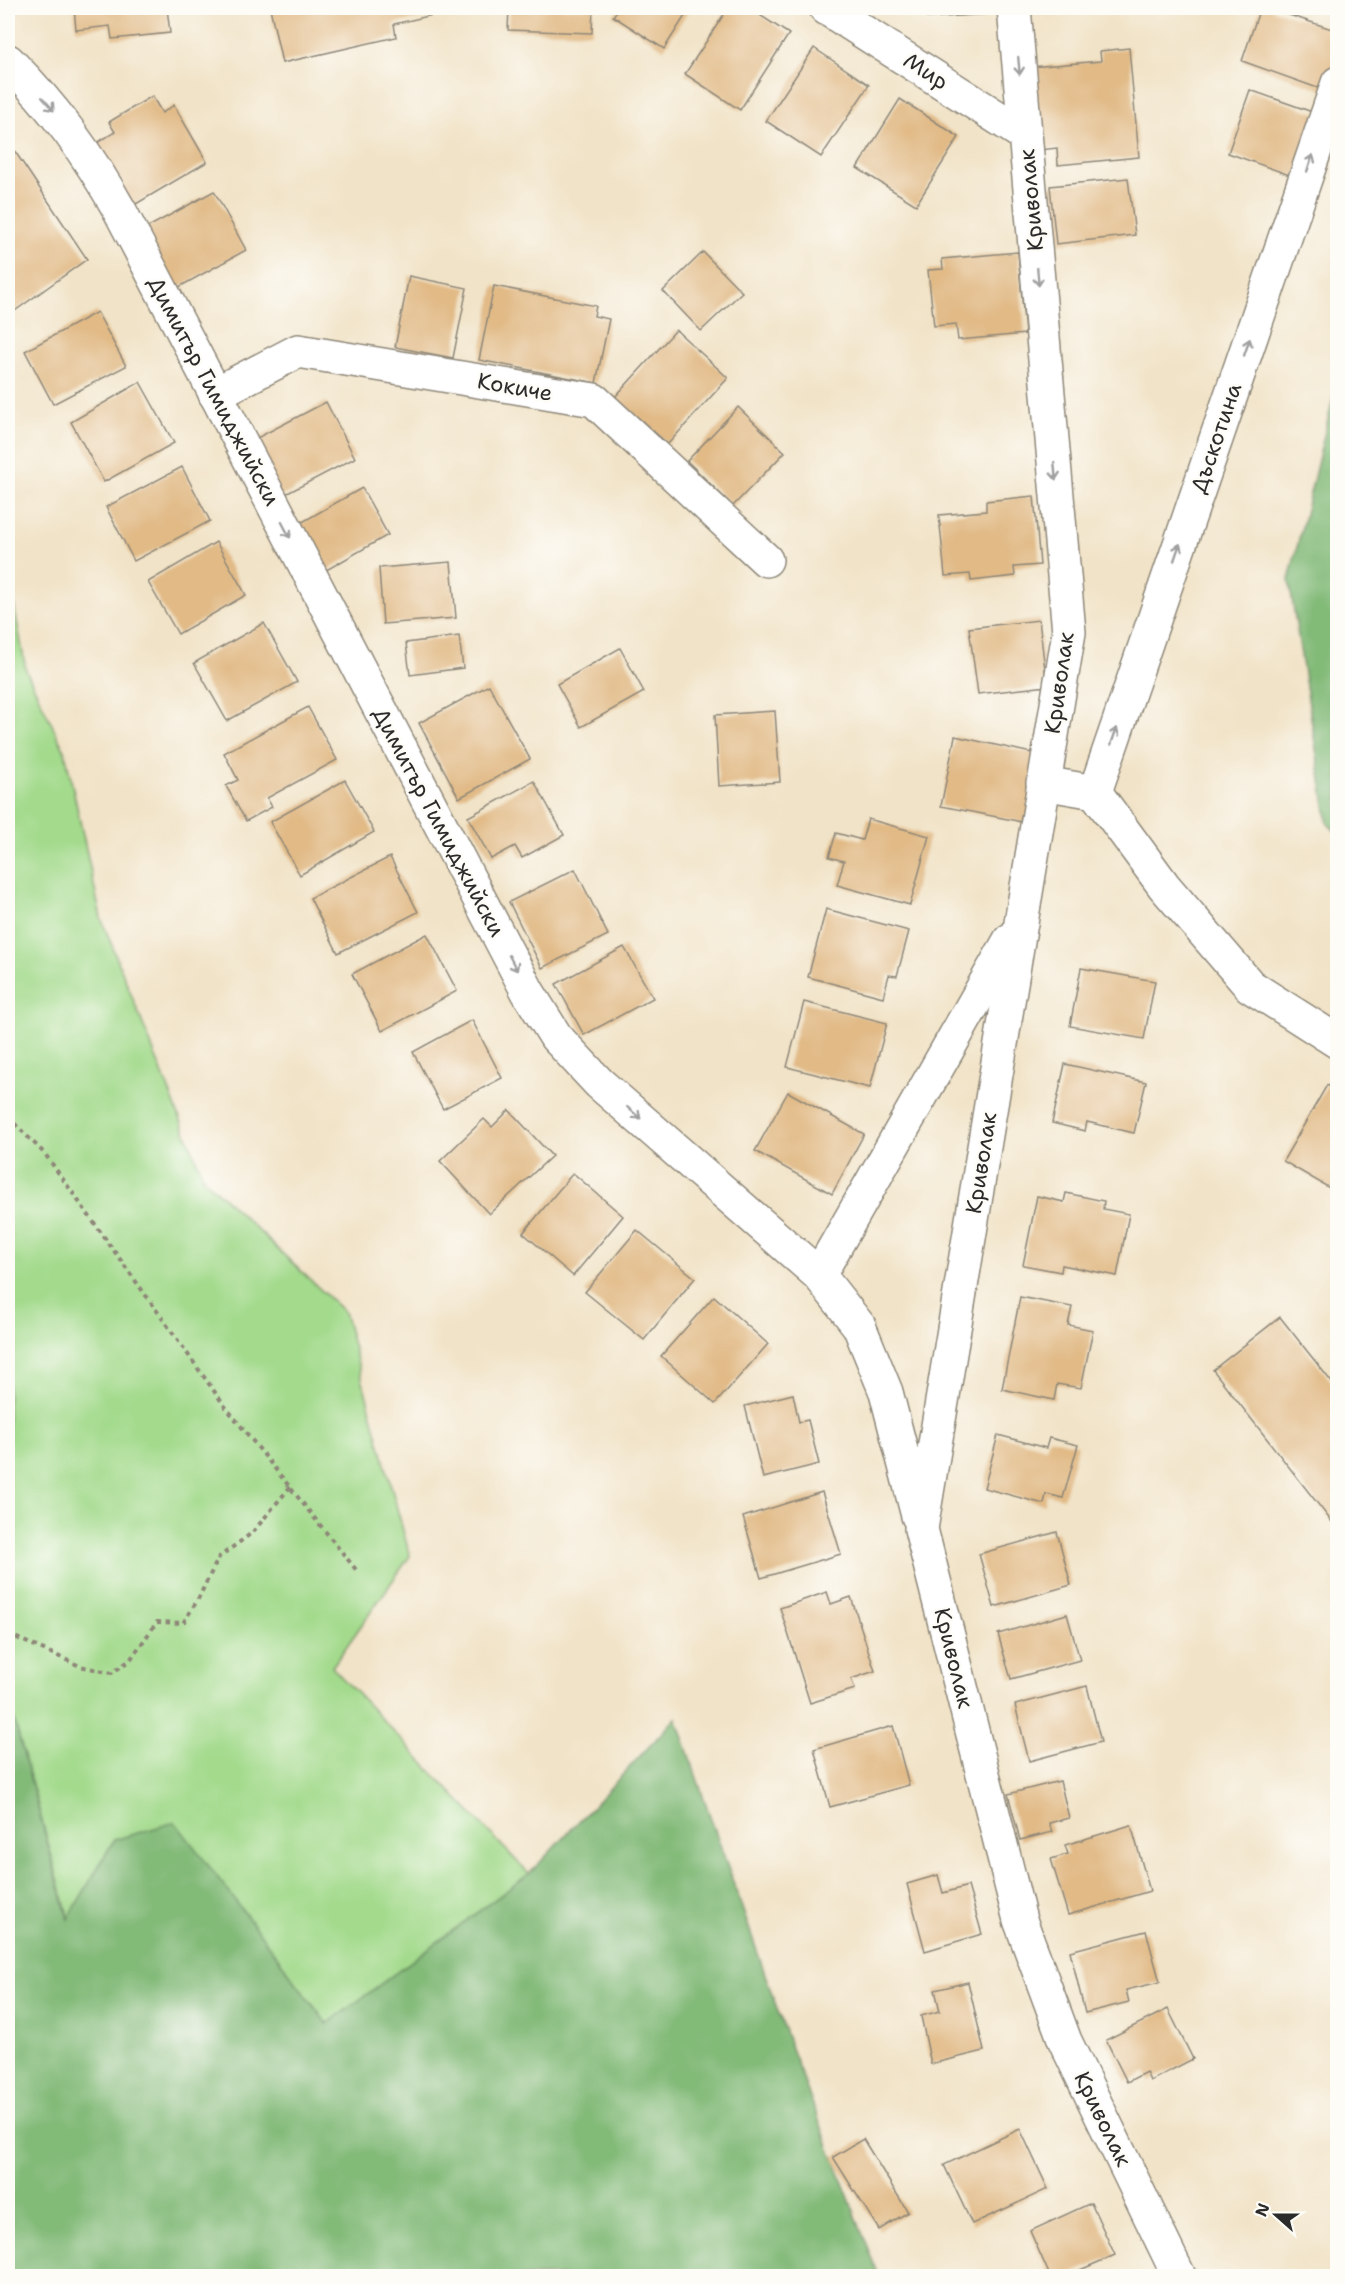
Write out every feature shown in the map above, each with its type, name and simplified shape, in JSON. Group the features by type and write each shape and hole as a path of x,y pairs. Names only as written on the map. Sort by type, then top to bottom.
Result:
{"street":[{"name":"Мир","path":"826,8 1025,135"},
{"name":"Криволак","path":"1014,8 1069,632 921,1529 1020,1920 1065,2041 1179,2277"},
{"name":"Димитър Гимиджийски","path":"8,61 66,125 95,166 528,992 556,1037 599,1083 819,1275 859,1326 886,1392 921,1529"},
{"name":"Дъскотина","path":"1095,792 1338,84"},
{"name":"Кокиче","path":"215,394 298,351 594,400 766,560"},
{"path":"1043,783 1095,792 1164,886 1250,986 1338,1042"},
{"path":"819,1275 1020,923"}],"path":[{"path":"8,1117 45,1154 224,1405 357,1571"},
{"path":"8,1634 80,1666 112,1672 130,1660 157,1622 183,1623 219,1557 252,1533 290,1487"}],"green space":[{"path":"1337,382 1338,833 1328,824 1289,580"},
{"path":"8,573 26,670 65,752 101,918 204,1179 344,1312 410,1556 332,1667 529,1874 327,2024 225,1887 114,1840 69,1919 14,1719 8,1714"},
{"path":"8,1714 14,1719 68,1919 114,1840 175,1822 327,2024 529,1874 676,1718 789,2043 879,2276 8,2276"}],"building":[{"path":"74,8 167,8 170,33 112,39 110,26 76,30"},
{"path":"270,8 463,8 394,24 396,37 282,63"},
{"path":"509,8 593,8 592,33 508,30"},
{"path":"619,8 690,8 664,49 613,16"},
{"path":"728,8 749,8 789,34 740,110 685,74"},
{"path":"926,8 990,8 991,14 927,18"},
{"path":"1260,8 1268,8 1338,31 1338,58 1326,91 1242,61"},
{"path":"814,48 869,85 821,157 766,121"},
{"path":"1129,48 1139,157 1058,165 1057,148 1039,150 1031,67 1101,61 1100,51"},
{"path":"1250,90 1318,114 1295,177 1228,153"},
{"path":"152,96 162,113 174,105 207,162 131,207 95,144 115,132 109,122"},
{"path":"900,99 959,137 916,205 857,168"},
{"path":"8,141 87,259 12,313 8,306"},
{"path":"1128,178 1135,235 1056,244 1050,186"},
{"path":"214,191 246,250 172,291 139,232"},
{"path":"703,252 742,292 701,331 663,291"},
{"path":"1018,252 1025,334 958,340 956,324 934,326 928,270 943,269 942,259"},
{"path":"409,276 467,288 453,358 395,347"},
{"path":"494,286 596,306 594,316 609,319 596,383 479,360"},
{"path":"97,312 126,366 53,404 25,351"},
{"path":"676,330 728,378 668,444 615,397"},
{"path":"140,382 174,443 104,482 71,422"},
{"path":"326,402 355,458 280,497 251,441"},
{"path":"738,407 785,452 733,506 687,461"},
{"path":"182,467 210,521 134,561 106,507"},
{"path":"362,488 388,535 323,572 297,525"},
{"path":"1034,496 1040,565 1014,567 1015,576 971,581 970,574 945,576 939,515 986,511 986,501"},
{"path":"216,542 246,595 178,634 148,582"},
{"path":"451,562 456,618 383,624 379,568"},
{"path":"1039,620 1047,686 978,694 969,628"},
{"path":"264,623 297,682 227,721 194,663"},
{"path":"459,636 463,668 410,675 406,643"},
{"path":"620,648 644,692 581,727 557,684"},
{"path":"489,685 530,759 459,798 419,723"},
{"path":"308,707 337,760 267,798 272,807 246,821 226,786 238,780 224,753"},
{"path":"775,711 780,782 719,786 715,715"},
{"path":"955,736 1041,755 1027,823 941,806"},
{"path":"345,780 374,832 300,875 270,822"},
{"path":"534,781 564,835 522,858 515,846 491,859 468,817"},
{"path":"868,819 929,836 910,905 837,885 844,861 829,857 836,833 862,840"},
{"path":"390,857 418,912 338,953 310,898"},
{"path":"575,869 608,935 542,968 509,902"},
{"path":"826,909 909,931 897,976 889,975 883,997 808,977"},
{"path":"427,934 457,991 382,1031 352,974"},
{"path":"624,947 653,998 584,1035 556,984"},
{"path":"1081,968 1155,981 1144,1039 1070,1026"},
{"path":"804,1002 887,1023 870,1088 787,1067"},
{"path":"472,1020 502,1078 443,1109 413,1052"},
{"path":"1065,1064 1146,1082 1134,1133 1087,1122 1085,1131 1052,1123"},
{"path":"1327,1085 1338,1091 1338,1193 1283,1161"},
{"path":"788,1092 864,1134 832,1194 755,1151"},
{"path":"509,1110 552,1156 489,1214 440,1161 484,1119 492,1127"},
{"path":"573,1173 623,1216 573,1276 523,1233"},
{"path":"1066,1193 1104,1201 1103,1209 1129,1214 1117,1276 1062,1265 1061,1272 1023,1265 1037,1196 1064,1202"},
{"path":"637,1230 695,1278 644,1340 585,1292"},
{"path":"714,1296 768,1344 715,1404 661,1356"},
{"path":"1020,1297 1072,1307 1068,1325 1093,1330 1081,1388 1057,1384 1054,1400 1002,1389"},
{"path":"1280,1317 1338,1390 1338,1517 1332,1522 1213,1370"},
{"path":"793,1394 799,1422 808,1420 819,1464 763,1478 745,1406"},
{"path":"998,1435 1046,1448 1049,1438 1078,1445 1063,1498 1046,1494 1044,1504 984,1488"},
{"path":"822,1492 841,1554 761,1578 743,1517"},
{"path":"1057,1532 1071,1585 994,1607 979,1554"},
{"path":"827,1592 831,1604 851,1597 875,1671 851,1679 855,1689 810,1703 780,1608"},
{"path":"1067,1614 1080,1660 1011,1679 998,1634"},
{"path":"1087,1686 1101,1742 1029,1761 1015,1705"},
{"path":"893,1726 909,1785 830,1807 814,1749"},
{"path":"1060,1781 1069,1818 1049,1823 1052,1832 1020,1840 1008,1794"},
{"path":"1131,1825 1150,1891 1068,1915 1051,1859 1068,1854 1065,1845"},
{"path":"938,1875 943,1893 968,1886 982,1934 925,1951 907,1884"},
{"path":"1146,1931 1160,1982 1126,1990 1129,2002 1085,2013 1070,1951"},
{"path":"968,1982 984,2051 931,2064 921,2016 940,2011 935,1990"},
{"path":"1168,2009 1193,2059 1150,2081 1146,2072 1127,2082 1106,2040"},
{"path":"1020,2129 1048,2189 972,2224 944,2165"},
{"path":"863,2139 908,2212 879,2230 833,2157"},
{"path":"1091,2203 1115,2255 1066,2276 1050,2276 1030,2231"}]}
